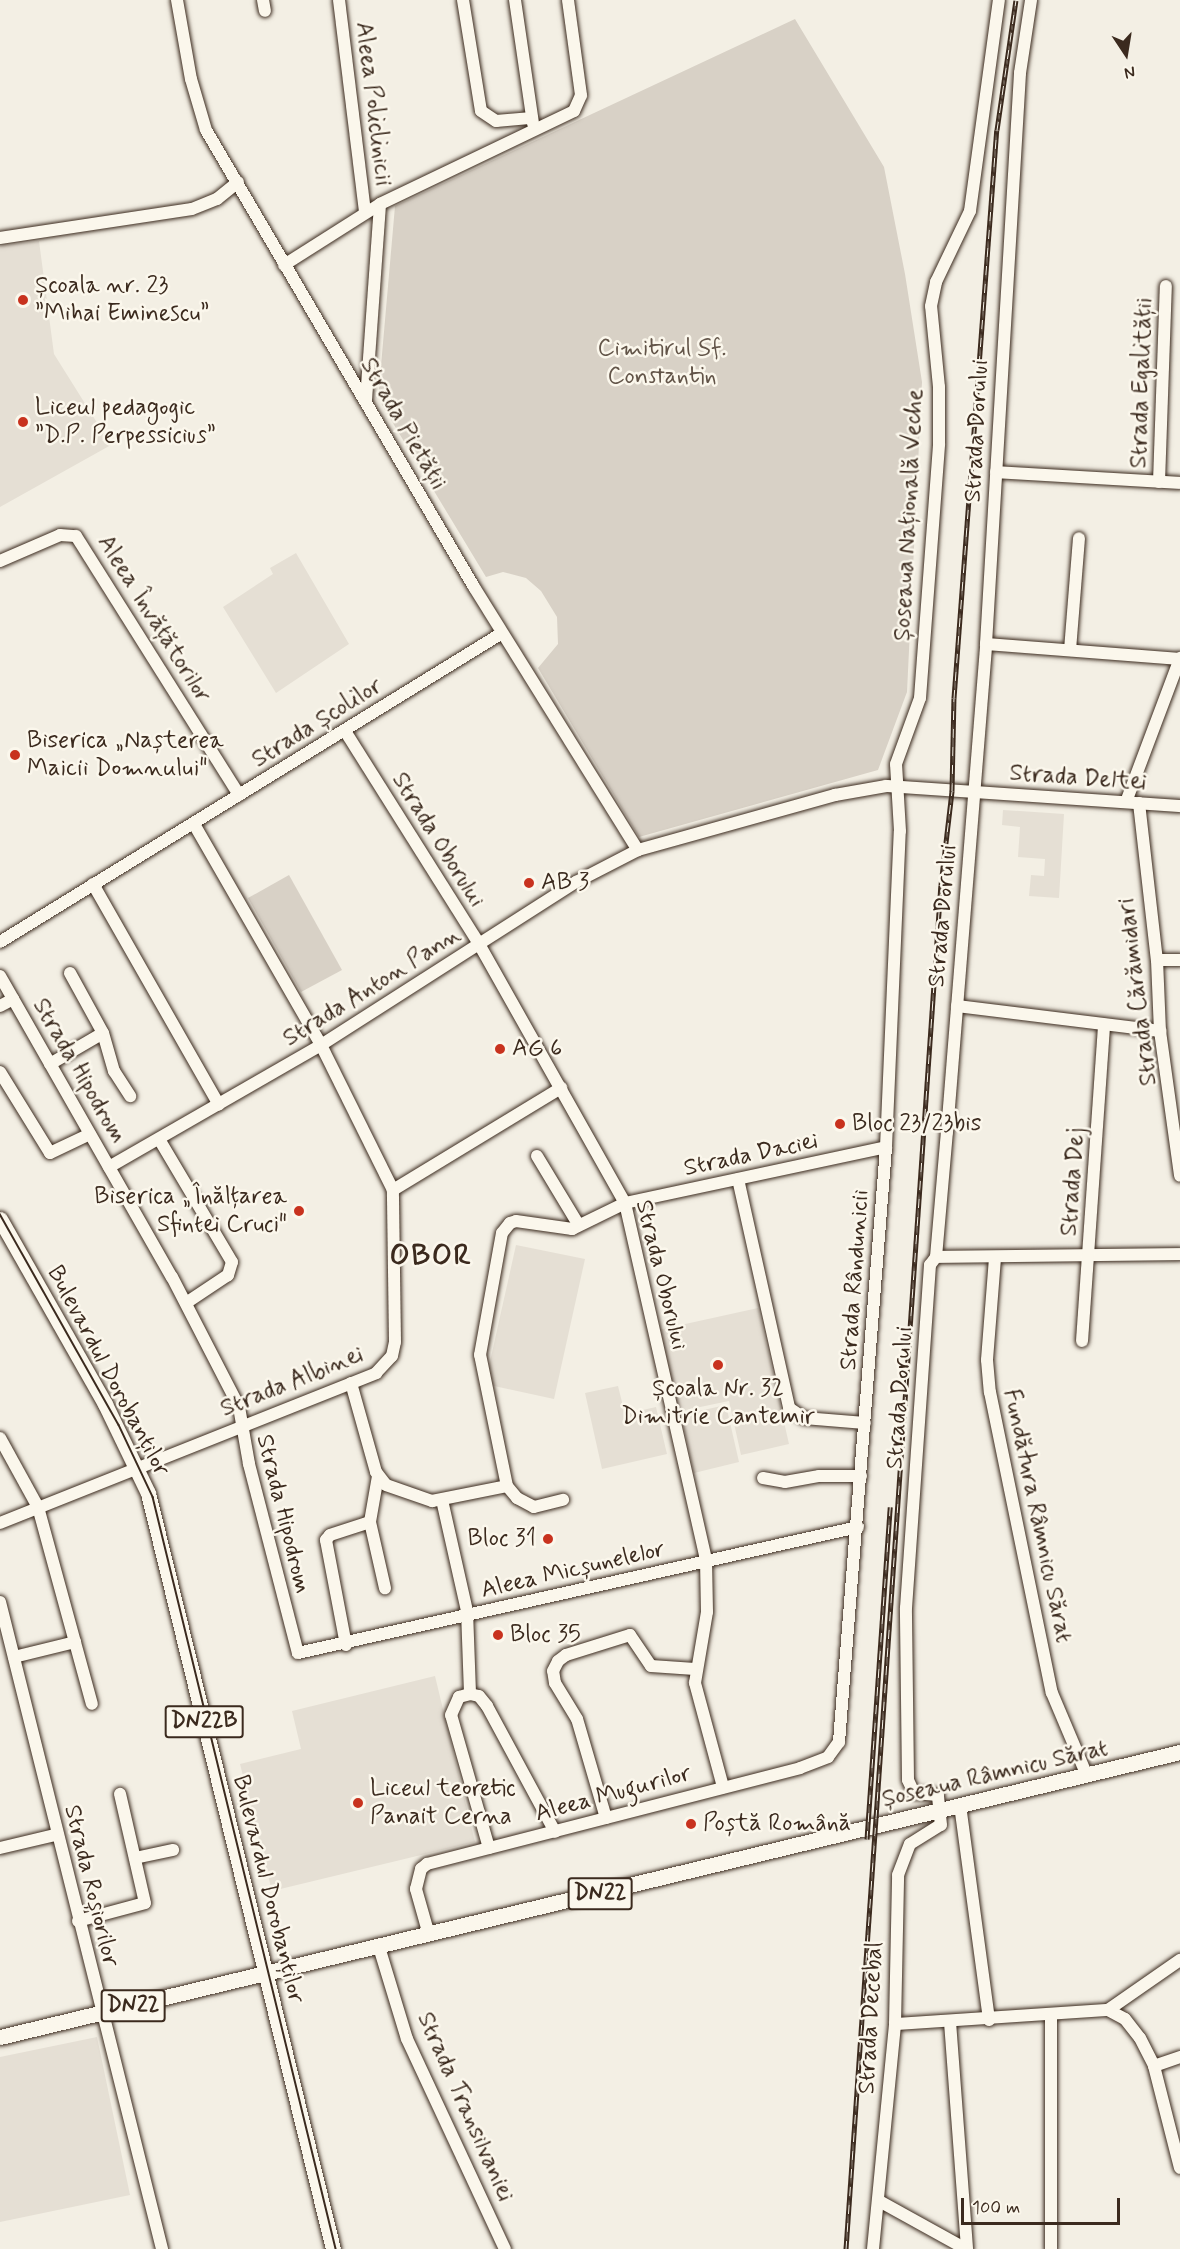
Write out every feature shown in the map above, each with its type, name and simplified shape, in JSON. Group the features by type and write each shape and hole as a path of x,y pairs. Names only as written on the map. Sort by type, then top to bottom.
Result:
{"main road":[{"name":"Bulevardul Dorobanților","path":"0,1219 139,1469 148,1493 333,2249"},
{"name":"Șoseaua Râmnicu Sărat","path":"429,1935 1180,1752"},
{"name":"DN22","path":"0,2037 265,1976 429,1935"}],"street":[{"name":"Strada Pietății","path":"177,0 198,106 206,130 502,633 638,850"},
{"name":"Aleea Policlinicii","path":"339,0 365,212"},
{"name":"Aleea Policlinicii","path":"463,0 481,111 496,121 533,124"},
{"path":"515,0 533,124"},
{"name":"Aleea Policlinicii","path":"284,265 380,204 533,124 574,111 580,103 568,0"},
{"name":"Șoseaua Națională Veche","path":"900,787 896,764 920,698 939,444 939,387 931,306 936,282 970,211 999,0"},
{"name":"Strada Dorului","path":"942,1809 938,1795 914,1793 909,1786 904,1680 929,1272 936,1257 957,1006 986,644 1020,73 1031,0"},
{"path":"0,238 192,209 217,199 238,182"},
{"path":"366,400 380,204"},
{"name":"Strada Egalității","path":"1159,482 1166,286"},
{"path":"996,472 1180,483"},
{"name":"Aleea Învățătorilor","path":"0,561 60,535 76,536 239,795"},
{"path":"1070,650 1079,538"},
{"name":"Strada Școlilor","path":"0,942 502,633"},
{"path":"986,644 1180,659 1126,802"},
{"name":"Strada Oborului","path":"345,731 479,944 625,1203 706,1560 708,1612 695,1669 698,1698 723,1787"},
{"name":"Strada Anton Pann","path":"109,1167 321,1045 576,882 638,850 835,795 900,787 974,793"},
{"name":"Strada Rândunicii","path":"814,1763 833,1754 840,1737 886,1148 900,787"},
{"name":"Strada Deltei","path":"974,793 1180,806"},
{"name":"Strada Cărămidari","path":"1139,803 1157,960 1160,1031 1176,1100 1180,1176"},
{"path":"194,824 321,1045 393,1190 561,1088"},
{"path":"93,884 219,1105"},
{"path":"1157,960 1180,960"},
{"path":"70,974 103,1033 114,1071 130,1096"},
{"name":"Strada Hipodrom","path":"0,976 186,1303 239,1407 240,1425 298,1653"},
{"path":"0,1006 13,999"},
{"path":"957,1006 1160,1031"},
{"name":"Strada Dej","path":"1082,1341 1090,1257 1104,1025"},
{"path":"50,1064 103,1033"},
{"path":"0,1072 50,1153 90,1134"},
{"path":"159,1139 232,1262 228,1275 186,1303"},
{"name":"Strada Daciei","path":"578,1224 625,1203 886,1148"},
{"path":"537,1156 578,1224 572,1229 516,1221 502,1233 480,1355 507,1486 517,1498 534,1507 563,1500"},
{"path":"738,1179 789,1408 804,1418 865,1423"},
{"name":"Strada Albinei","path":"0,1523 139,1469 240,1425 376,1373 392,1356 393,1190"},
{"path":"936,1257 1090,1257 1180,1254"},
{"name":"Fundătura Râmnicu Sărat","path":"995,1258 987,1360 990,1392 1052,1693 1087,1776"},
{"path":"351,1383 378,1476 370,1522 385,1588"},
{"path":"0,1438 38,1507 92,1704"},
{"path":"378,1476 400,1493 442,1500 507,1486"},
{"path":"763,1478 785,1482 819,1476 861,1476"},
{"path":"442,1500 467,1617 470,1694"},
{"path":"346,1645 326,1540 330,1535 370,1522"},
{"name":"Aleea Micșunelelor","path":"298,1653 346,1645 706,1560 858,1527"},
{"name":"Strada Roșiorilor","path":"0,1602 56,1835 162,2249"},
{"path":"606,1818 577,1719 555,1683 553,1671 558,1661 566,1655 630,1635 637,1640 651,1666 695,1669"},
{"path":"14,1657 75,1642"},
{"path":"489,1848 451,1715 459,1697 470,1694 478,1696 487,1706 555,1832"},
{"name":"Aleea Mugurilor","path":"429,1935 416,1889 421,1869 436,1860 555,1832 814,1763"},
{"path":"78,1921 145,1903 120,1794"},
{"path":"960,1805 989,2019"},
{"name":"Strada Decebal","path":"873,2249 895,2024 898,1875 910,1844 941,1825 942,1809"},
{"path":"0,1848 56,1835"},
{"path":"135,1858 173,1850"},
{"name":"Strada Transilvaniei","path":"379,1947 407,2039 505,2249"},
{"path":"895,2024 1051,2016 1108,2010 1180,1960"},
{"path":"1108,2010 1130,2026 1154,2066 1180,2168"},
{"path":"1051,2016 1051,2249"},
{"path":"950,2022 967,2249"},
{"path":"1154,2066 1180,2057"},
{"path":"879,2201 967,2249"}],"shaded area":[{"name":"Școala nr. 23 ”Mihai Eminescu”","path":"39,241 54,354 111,445 0,507 0,246"},
{"path":"296,553 349,644 276,693 223,607 273,574 270,568"},
{"path":"1003,810 1064,814 1059,898 1029,896 1031,875 1044,876 1045,859 1018,857 1020,827 1002,825"},
{"path":"516,1245 585,1259 554,1399 485,1384"},
{"name":"Școala Nr. 32 Dimitrie Cantemir","path":"758,1308 789,1444 741,1455 729,1401 676,1412 658,1330"},
{"path":"618,1386 625,1414 656,1407 667,1454 602,1469 585,1393"},
{"path":"726,1405 739,1462 694,1473 681,1415"},
{"name":"Liceul teoretic Panait Cerna","path":"435,1676 475,1842 272,1891 240,1764 301,1749 292,1711"},
{"path":"97,2037 130,2195 0,2222 0,2057"}],"green space":[{"name":"Cimitirul Sf. Constantin","path":"795,19 884,167 905,274 922,382 907,692 878,770 639,837 538,668 558,644 557,617 541,591 526,578 503,572 486,577 382,405 379,389 395,206"},
{"path":"289,875 342,970 301,992 248,898"}],"tram line":[{"path":"0,1214 119,1425 153,1497 336,2249"}],"railway":[{"path":"846,2249 941,885 952,791 954,698 971,472 997,130 1016,0"},
{"path":"867,1839 890,1507"}],"place":[{"name":"Școala nr. 23 ”Mihai Eminescu”","path":"23,300"},
{"name":"Liceul pedagogic ”D.P. Perpessicius”","path":"23,422"},
{"name":"Biserica „Nașterea Maicii Domnului\"","path":"15,755"},
{"name":"AB 3","path":"529,883"},
{"name":"AG 6","path":"500,1049"},
{"name":"Bloc 23/23bis","path":"840,1124"},
{"name":"Biserica „Înălțarea Sfintei Cruci\"","path":"299,1211"},
{"name":"Școala Nr. 32 Dimitrie Cantemir","path":"718,1365"},
{"name":"Bloc 31","path":"548,1539"},
{"name":"Bloc 35","path":"498,1635"},
{"name":"Liceul teoretic Panait Cerna","path":"358,1803"},
{"name":"Poștă Română","path":"691,1824"}],"district":[{"name":"OBOR","path":"431,1256"}]}
